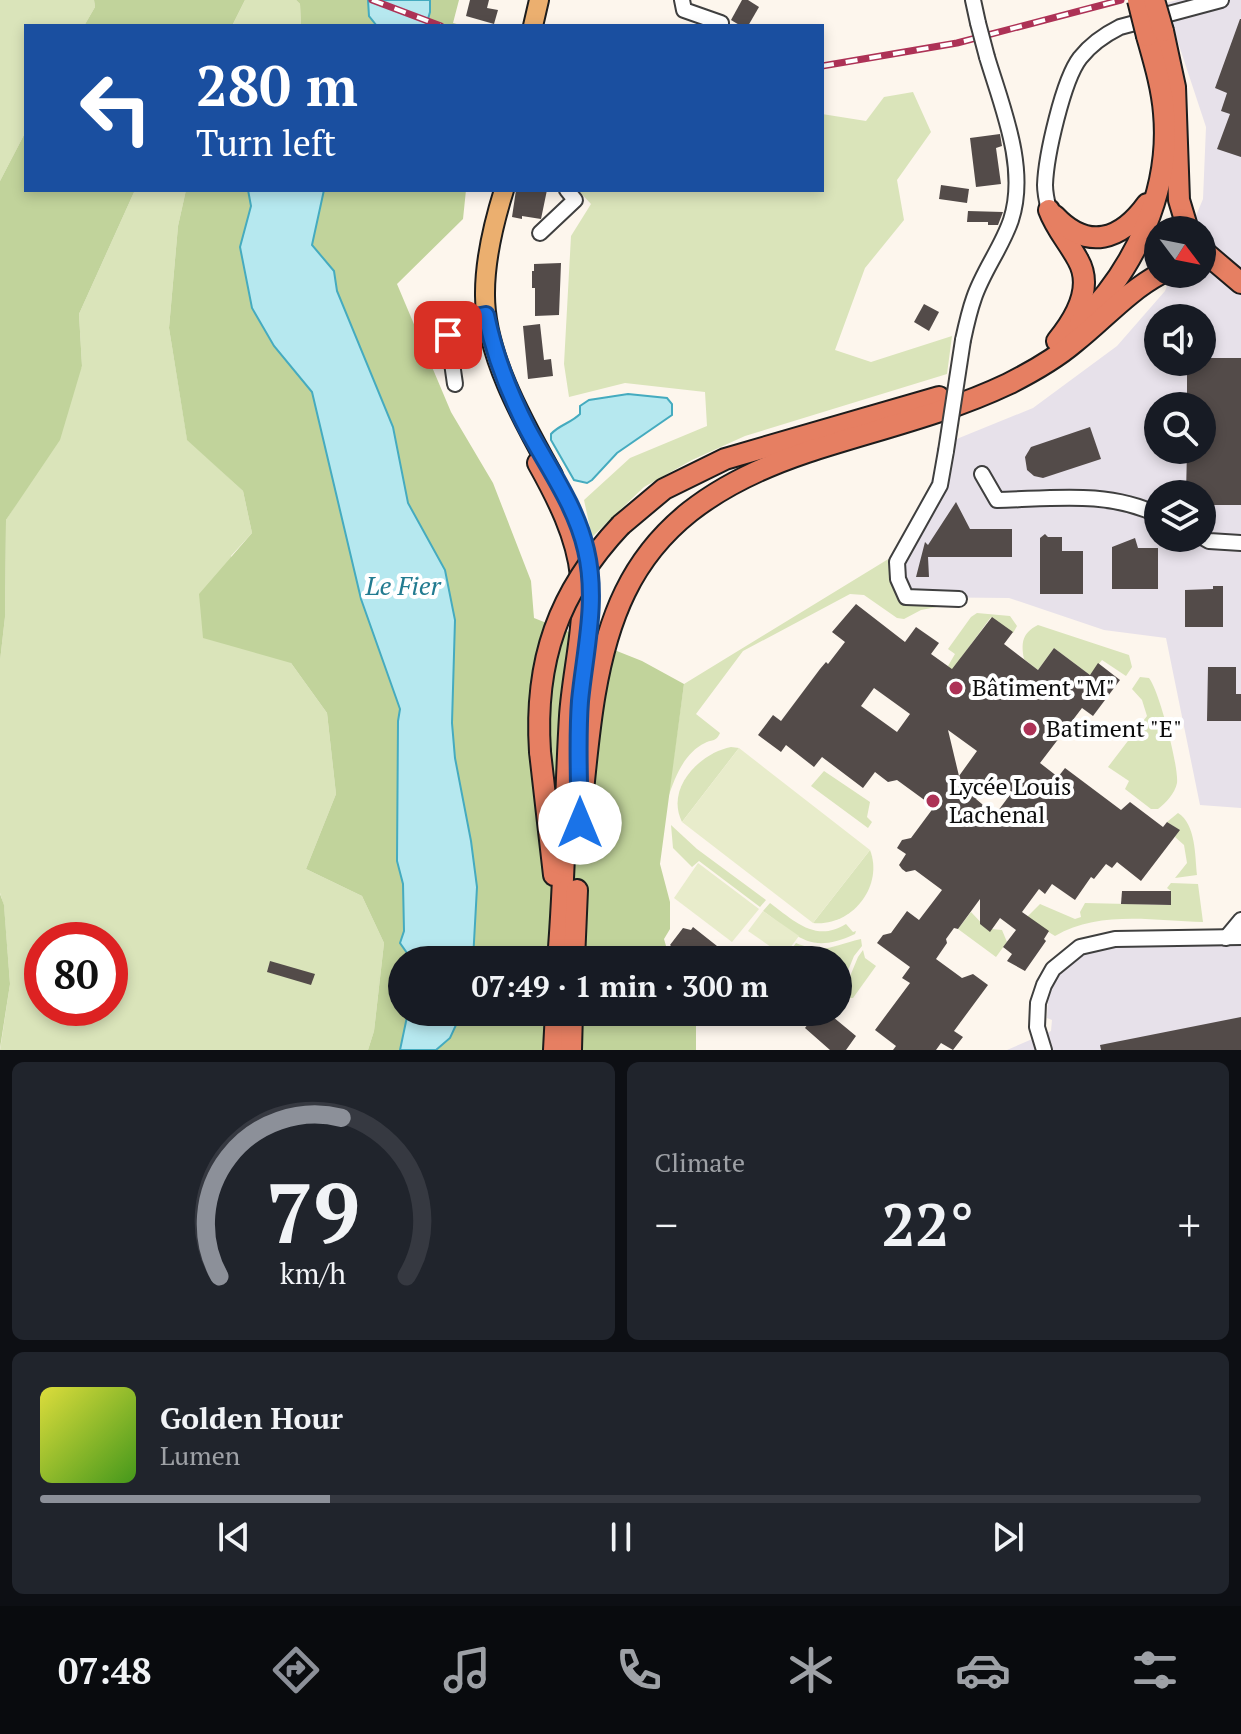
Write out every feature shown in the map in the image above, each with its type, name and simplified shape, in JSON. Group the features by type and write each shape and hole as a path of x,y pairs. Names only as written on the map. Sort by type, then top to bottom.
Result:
{"highway":[{"path":"1138,0 1175,87 1179,200 1184,216"},
{"path":"1066,342 1119,276 1140,239 1157,190 1163,156 1164,115 1154,0"},
{"path":"575,946 580,823 591,707 608,631 620,599 638,568 669,530 698,505 740,480 781,461 988,393 1031,372 1112,305 1141,262 1160,219 1178,142"},
{"path":"1049,210 1078,233 1106,237 1129,226 1157,190"},
{"path":"1049,210 1058,230 1080,262 1084,279 1066,342"},
{"path":"1216,262 1237,280"},
{"path":"1216,273 1237,280"},
{"path":"556,946 553,863 540,752 540,691 554,629 577,580 621,525 664,489 695,471 758,448 981,383 1066,342 1144,285"},
{"path":"538,463 563,513 582,579 571,711 558,946"},
{"path":"575,517 589,566 591,605 579,713 580,823"},
{"path":"554,1050 555,1026"},
{"path":"571,1050 572,1026"}],"main road":[{"path":"533,24 539,0"},
{"path":"491,192 477,252 473,289 499,388 538,463"},
{"path":"504,192 489,254 480,316 527,427 575,517"}],"street":[{"path":"682,0 684,10 721,23"},
{"path":"959,599 906,597 898,579 897,562 940,485 963,340 974,298 1010,224 1015,205 1010,133 973,0"},
{"path":"1049,210 1045,186 1048,161 1065,90 1079,59 1105,35 1120,27 1221,0"},
{"path":"540,233 575,200 569,192"},
{"path":"455,384 448,335 459,320 480,316"},
{"path":"982,474 997,500 1102,497 1144,508"},
{"path":"1216,541 1241,543"},
{"path":"1044,1050 1037,1027 1041,994 1053,969 1080,947 1115,939 1236,937 1241,920"}],"shaded area":[{"path":"1178,0 1241,0 1241,808 1200,805 1166,638 1104,630 1009,598 904,597 890,558 925,504 937,447 1033,408 1117,346 1144,315 1144,376 1216,376 1216,304 1154,304 1166,288 1216,288 1216,216 1196,216 1203,199 1206,127 1165,3"},
{"path":"1241,944 1241,1050 1007,1050 1051,1031 1052,1020 1047,1018 1048,996 1059,973 1078,957 1101,947"}],"green space":[{"path":"0,0 94,0 95,7 85,24 24,24 24,135 0,181"},
{"path":"94,0 245,0 233,24 85,24 95,7"},
{"path":"245,0 296,0 300,4 301,24 233,24"},
{"path":"296,0 459,0 453,23 457,24 301,24 300,4"},
{"path":"913,92 931,132 897,180 904,220 865,268 835,350 871,362 952,336 947,374 745,436 692,460 644,487 592,537 584,500 630,458 707,426 705,392 625,383 569,397 564,364 571,236 591,204 580,192 824,192 824,114 866,121 884,97"},
{"path":"24,135 24,192 134,192 79,314 82,366 60,440 6,520 5,617 0,661 0,181"},
{"path":"134,192 186,192 178,226 169,328 187,439 243,491 252,533 231,556 291,663 327,713 336,794 306,869 362,896 384,943 374,1031 368,1050 0,1050 10,984 4,906 0,893 0,661 5,617 6,520 27,487 82,366 79,314"},
{"path":"186,192 466,192 463,219 397,284 451,412 493,483 531,581 534,618 642,661 684,684 660,864 670,902 670,929 664,939 666,946 388,946 388,1026 696,1026 696,1050 368,1050 374,1031 384,943 362,896 306,869 336,794 327,713 291,663 203,638 199,594 252,533 243,491 187,440 169,328 178,226"},
{"path":"890,558 904,597 947,605 921,610 904,619 897,618 864,595 850,594 743,651 696,714 720,733 686,759 668,798 684,684"},
{"path":"977,613 1010,616 1017,626 1013,633 991,617 961,658 962,677 948,666 955,654 948,649"},
{"path":"1038,625 1129,655 1132,667 1126,676 1102,660 1090,675 1054,648 1038,670 1024,659 1023,648 1026,635"},
{"path":"1140,677 1149,678 1158,697 1177,774 1174,790 1158,809 1151,809 1125,789 1129,781 1108,767 1147,716 1142,700 1132,689"},
{"path":"731,747 739,748 682,822 678,797 688,774 708,756"},
{"path":"739,748 870,850 813,923 682,822"},
{"path":"824,771 870,802 867,817 872,822 868,828 811,786"},
{"path":"1178,813 1191,832 1197,875 1175,878 1187,863 1184,845 1175,837 1179,830 1167,822"},
{"path":"671,825 697,849 766,900 760,907 699,861 692,867 673,848"},
{"path":"870,850 872,877 861,902 840,918 813,923"},
{"path":"698,863 759,909 732,942 674,898"},
{"path":"1171,883 1198,884 1203,922 1109,920 1072,928 1055,936 1026,918 1040,904 1075,919 1081,917 1085,903 1170,905 1171,891 1167,888"},
{"path":"0,894 4,905 10,984 0,1048"},
{"path":"770,903 806,927 825,931 846,924 853,932 856,931 855,934 827,943 806,940 763,911"},
{"path":"763,911 799,936 792,946 770,946 748,931"},
{"path":"971,912 989,931 1002,930 1007,942 996,957 958,929"},
{"path":"861,939 862,946 852,961 852,946 836,946"},
{"path":"863,950 865,958 876,966 852,998 852,971"}],"water":[{"path":"368,0 430,0 427,24 375,24 369,16"},
{"name":"Le Fier","path":"248,192 324,192 312,245 334,271 337,291 393,427 408,503 445,570 455,620 452,723 477,887 474,946 402,946 400,943 404,931 403,884 397,861 400,709 361,599 312,392 274,346 252,308 240,247 251,206"},
{"path":"628,394 667,398 672,404 672,415 617,453 592,480 587,483 574,480 551,440 551,434 580,414 580,406 589,400"},
{"path":"405,1026 456,1026 450,1038 436,1050 400,1050"}],"building":[{"path":"470,0 489,0 487,8 498,10 494,24 466,16"},
{"path":"742,0 759,7 749,24 738,24 731,20"},
{"path":"1240,19 1241,157 1217,149 1230,114 1221,111 1227,93 1215,88"},
{"path":"1000,134 1002,146 996,148 1001,184 976,187 970,138"},
{"path":"941,185 969,189 967,203 939,199"},
{"path":"516,192 547,192 541,219 512,217"},
{"path":"968,211 1003,212 998,225 988,225 988,222 967,222"},
{"path":"561,263 559,315 535,316 535,288 532,288 534,264"},
{"path":"924,304 939,312 929,331 914,322"},
{"path":"540,324 544,360 551,359 553,376 528,379 523,326"},
{"path":"1216,358 1241,358 1241,505 1216,505 1216,480 1186,480 1187,464 1216,464 1216,392 1187,392 1187,376 1216,376"},
{"path":"1090,427 1101,459 1043,478 1027,470 1025,457 1031,447"},
{"path":"956,502 970,529 1012,529 1012,557 928,557 929,577 916,577 925,542 928,545"},
{"path":"1045,534 1048,537 1062,537 1062,551 1083,551 1083,594 1040,594 1040,538"},
{"path":"1135,538 1138,548 1144,548 1144,552 1158,552 1158,589 1112,589 1112,547"},
{"path":"1213,586 1223,586 1223,627 1185,627 1185,590 1213,589"},
{"path":"856,604 905,642 916,627 939,643 931,654 952,669 992,617 1013,632 1004,644 1038,670 1054,648 1090,675 1098,663 1120,680 1093,716 1082,708 1040,763 1058,777 1065,768 1121,810 1130,802 1163,827 1167,822 1180,830 1141,881 1117,862 1112,868 1106,864 1094,879 1091,877 1075,900 1052,884 1045,894 1039,889 1022,912 1049,931 1044,939 1046,941 1025,971 1007,961 1012,954 1003,947 1016,930 1000,918 990,932 980,924 980,899 958,929 954,928 936,959 962,978 973,974 988,985 954,1031 963,1037 953,1050 941,1043 936,1050 893,1050 896,1046 875,1030 910,983 902,978 910,967 877,943 883,935 891,933 907,911 919,920 942,890 915,870 906,872 902,869 899,865 906,854 897,848 902,840 911,838 934,807 897,780 888,782 875,772 863,788 822,757 814,767 786,745 781,752 758,735 773,715 781,721 820,669 826,662 828,664 845,642 832,632","holes":["874,688 910,714 897,732 861,706","948,730 977,751 959,776","993,777 1012,792 995,815 976,799"]},
{"path":"1208,667 1236,667 1236,694 1241,694 1241,721 1207,721"},
{"path":"1122,891 1171,891 1171,905 1121,904"},
{"path":"693,927 717,946 670,945 683,928 691,930"},
{"path":"270,961 315,974 311,985 267,972"},
{"path":"1241,1017 1241,1050 1101,1050 1100,1045"},
{"path":"844,1026 856,1036 846,1050 830,1050 805,1028"}],"railway":[{"path":"372,0 436,24"},
{"path":"824,66 957,43 1121,0"}],"place":[{"name":"Bâtiment \"M\"","path":"956,688"},
{"name":"Batiment \"E\"","path":"1030,729"},
{"name":"Lycée Louis Lachenal","path":"933,801"}],"route":[{"path":"448,335 459,320 486,315 507,383 562,490 583,540 591,578 591,605 579,713 580,823"}]}
